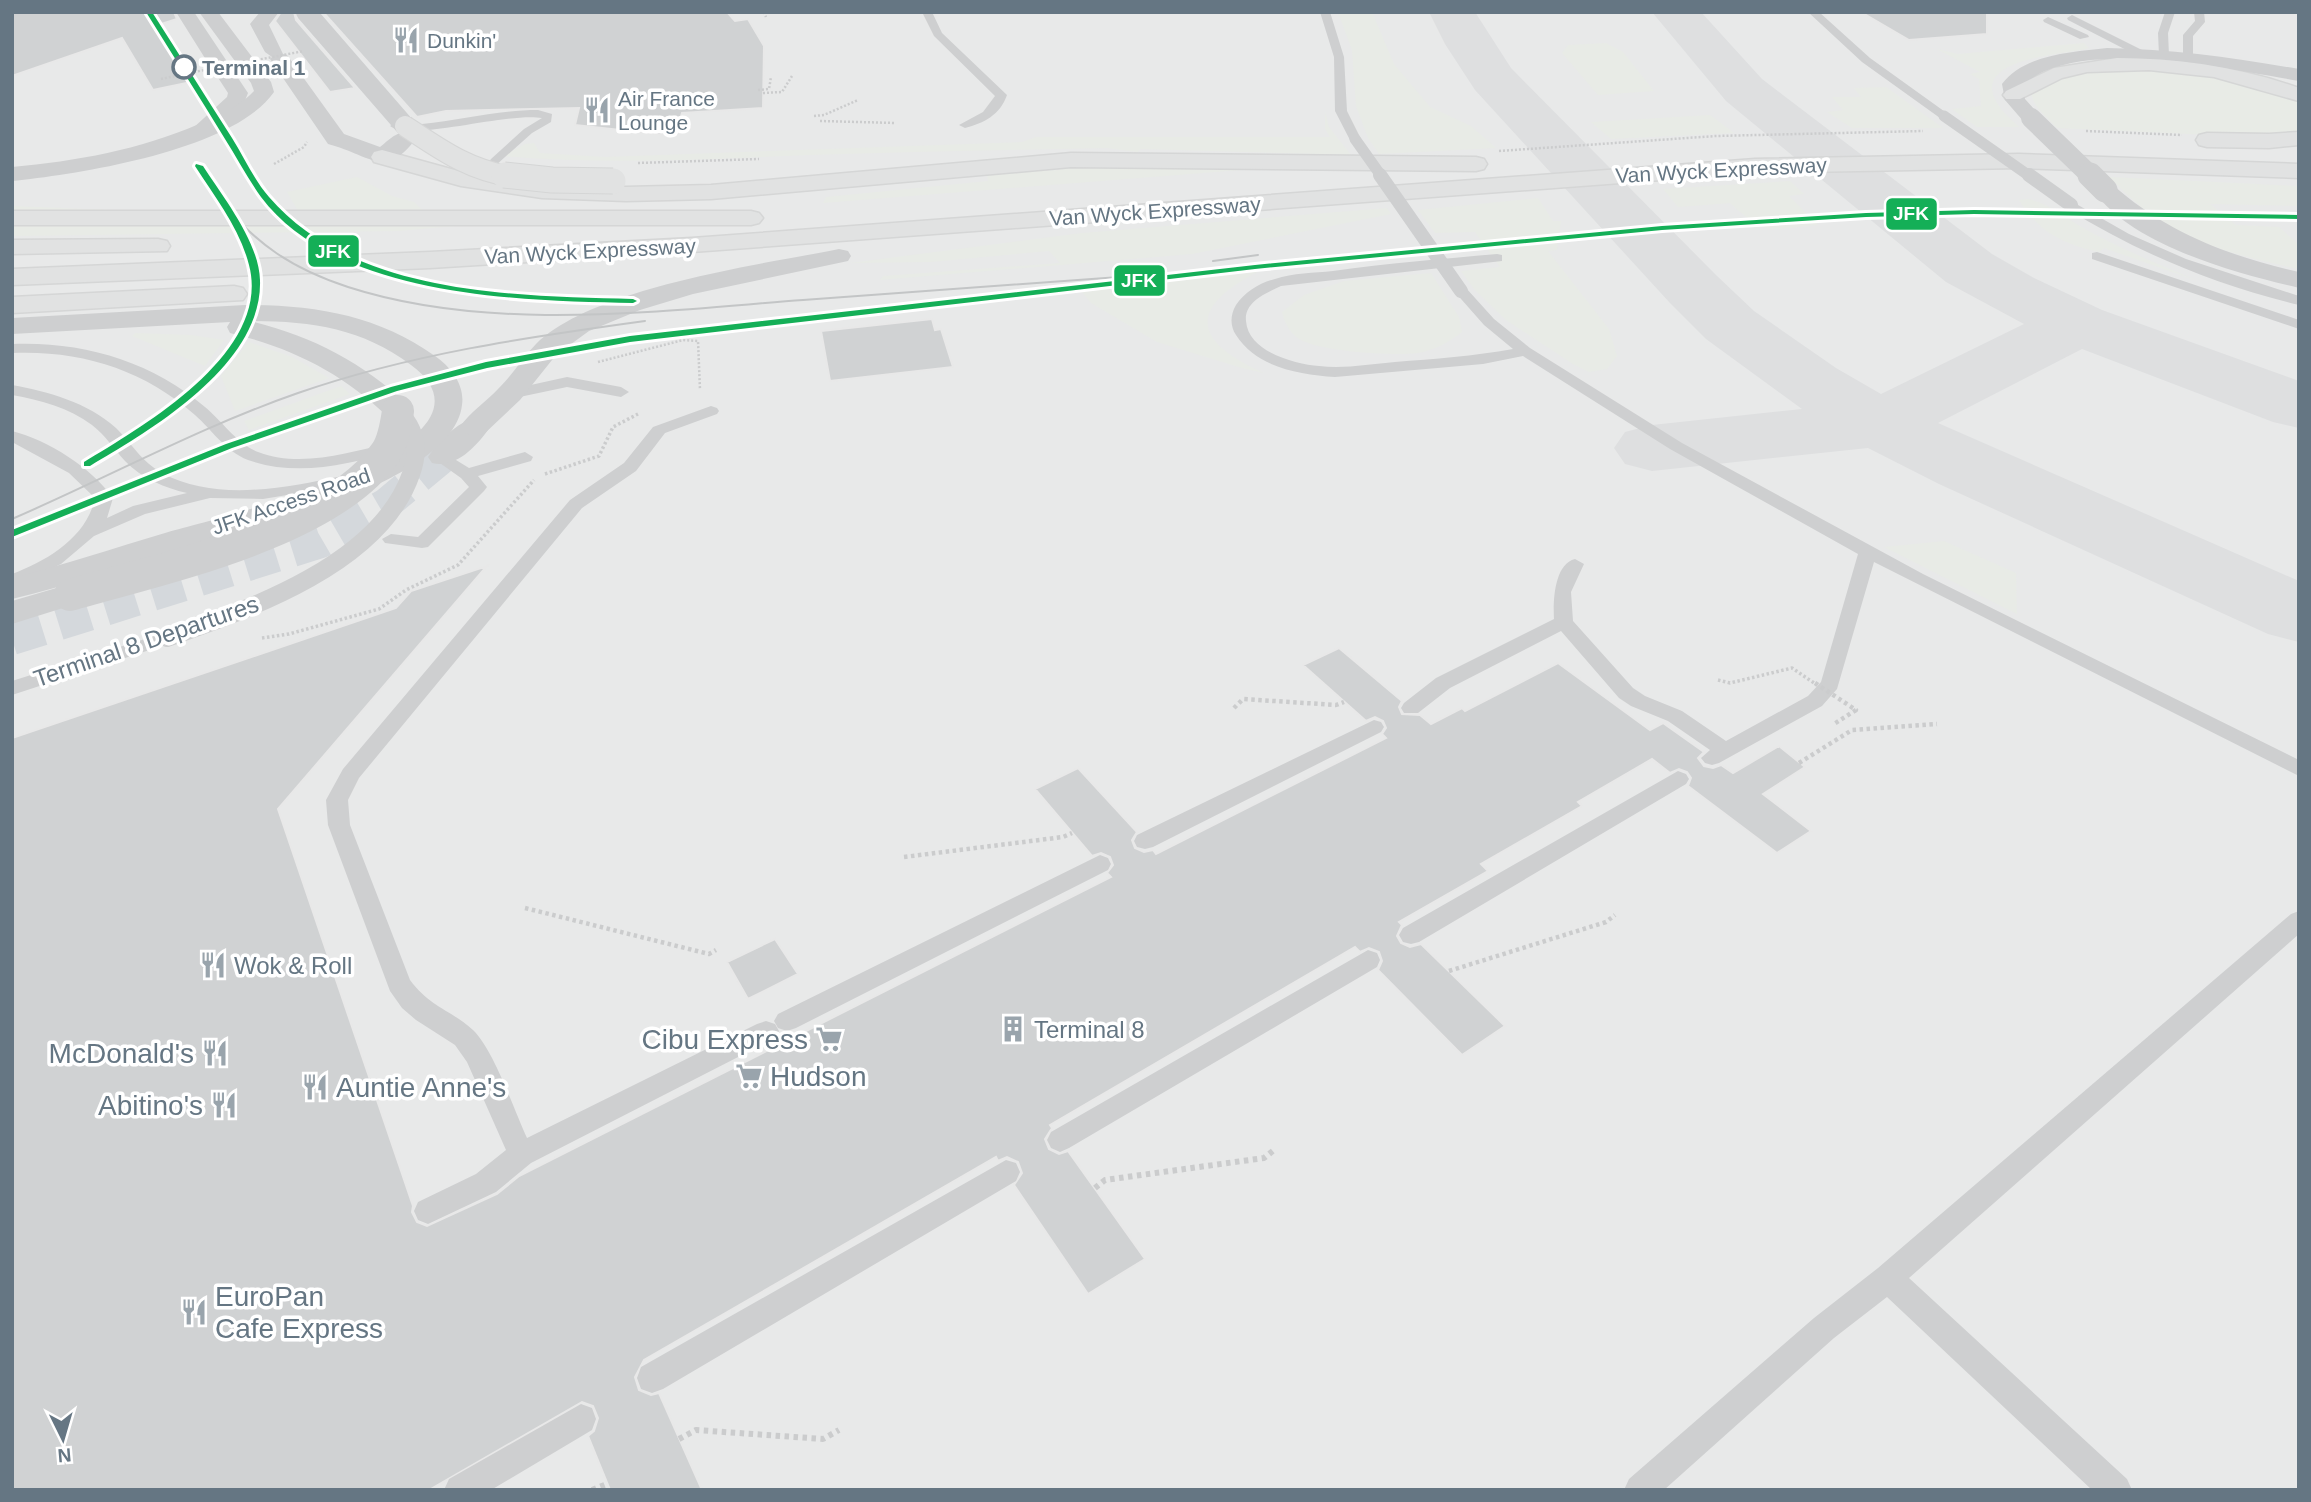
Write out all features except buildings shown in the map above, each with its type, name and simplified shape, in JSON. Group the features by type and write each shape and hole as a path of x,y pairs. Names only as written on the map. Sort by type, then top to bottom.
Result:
{"highway":[{"path":"2013,94 2063,71 2086,67 2141,65 2236,76 2299,94"},
{"path":"402,130 427,150 495,162 547,167 635,168"},
{"path":"402,130 474,168 534,178 613,181 699,177 841,162"},
{"path":"2188,139 2255,141 2299,138"},
{"path":"2012,143 2080,141"},
{"name":"Van Wyck Expressway","path":"12,277 442,259 692,245 1498,175 1752,147 2012,143 2299,154"},
{"path":"382,157 441,176 495,186 613,192 759,187 1049,161 1142,159 1498,175"},
{"path":"790,164 978,157 1049,161"},
{"name":"Van Wyck Expressway","path":"12,247 347,243 1498,175 1681,171 1832,163 1954,161 2145,164 2299,171"},
{"path":"2145,164 2209,174 2299,180"},
{"path":"388,286 617,273 839,256 1066,232 1465,197 1498,175"},
{"path":"12,218 777,218"},
{"path":"12,257 347,243"},
{"path":"12,304 306,290"}],"street":[{"path":"185,12 238,93 237,99 197,132"},
{"path":"12,174 96,166 124,159 246,111 264,92 261,82 208,12"},
{"path":"270,12 259,24 336,139 359,145 382,157 402,130"},
{"path":"300,12 402,130"},
{"path":"306,12 402,130"},
{"path":"2299,75 2188,57 2120,55 2078,58 2035,68 2022,74 2012,84 2013,94 2031,118 2132,216 2173,239 2237,264 2299,280"},
{"path":"475,426 510,394 555,341 597,317 688,287 839,256"},
{"path":"12,326 246,313 307,314 343,320 452,361 471,379 478,408 475,426 455,465"},
{"path":"12,613 233,545 298,520 345,492 370,471 390,443 398,411 376,388 347,367 296,342 235,326 161,318"},
{"path":"392,337 430,365 445,381 450,398 445,417"},
{"name":"JFK Access Road","path":"12,589 283,508 376,472 423,444 445,417"}],"lane":[{"path":"927,12 934,30 1001,95 997,106 989,114 965,125"},
{"path":"1325,12 1339,57 1341,111 1355,139 1461,291 1489,322 1525,351 1676,446 1868,552 2299,769"},
{"path":"1813,12 1866,60 2071,205 2111,230 2159,254 2225,279 2299,301"},
{"path":"2164,55 2163,33 2170,12"},
{"path":"2188,57 2188,36 2200,22 2199,12"},
{"path":"2072,18 2144,55"},
{"path":"2048,20 2120,55"},
{"path":"402,130 470,119 535,114 548,116 547,120 528,131 495,162"},
{"path":"2096,256 2299,325"},
{"path":"1497,258 1357,271 1278,282 1245,300 1238,315 1240,332 1255,349 1278,362 1335,372 1483,359 1525,351"},
{"path":"12,349 74,351 96,356 129,370 177,394 241,450 268,460 317,462 372,452 410,440 445,417"},
{"path":"510,394 567,382 621,392"},
{"path":"12,390 47,398 82,413 112,433 134,461 148,471 179,485 214,492 287,492 376,472"},
{"name":"Terminal 8 Departures","path":"12,688 221,619 296,585 342,555 389,515 411,478 416,438 410,422 398,411"},
{"path":"521,1154 477,1056 464,1038 418,1007 398,984 339,825 337,800 351,774 576,504 630,467 659,430 711,411"},
{"path":"12,436 69,466 100,491 104,504 85,535"},
{"path":"455,465 526,457"},
{"path":"391,539 422,543 478,488 455,465"},
{"path":"12,581 50,563 85,535 139,510 214,492"},
{"path":"1575,564 1562,592 1564,622 1626,692 1638,701 1675,716 1719,755 1815,701 1830,684 1868,552"},
{"path":"1411,708 1444,683 1564,622"},
{"path":"1145,841 1374,727"},
{"path":"1412,934 1678,779"},
{"path":"428,1211 486,1182 521,1154 1100,864"},
{"path":"1640,1490 1824,1328 1888,1278 2299,920"},
{"path":"1060,1140 1368,960"},
{"path":"652,1378 1006,1172"},
{"path":"1888,1278 2116,1490"},
{"path":"460,1490 581,1419"}],"path":[{"path":"764,12 766,17"},
{"path":"161,79 312,50"},
{"path":"763,93 782,92 792,76"},
{"path":"758,90 769,89 771,77"},
{"path":"814,116 824,115 858,100"},
{"path":"820,121 896,123"},
{"path":"1718,680 1730,682 1792,668 1856,710 1834,724"},
{"path":"1234,708 1243,699 1336,705 1345,702"},
{"path":"1799,762 1852,730 1937,724"},
{"path":"904,857 1063,837 1072,833"},
{"path":"525,908 709,954 716,950"},
{"path":"1449,971 1605,922 1615,915"},
{"path":"1095,1188 1105,1180 1264,1158 1274,1150"},
{"path":"679,1439 696,1430 823,1439 839,1430"},
{"path":"592,1490 607,1484"}],"shaded area":[{"path":"12,12 2299,12 2299,1490 12,1490"},
{"path":"1338,12 1372,12 1394,64 1430,107 1471,126 1496,148 1379,154 1368,138 1356,106 1352,50"},
{"path":"1606,43 1623,52 1654,91 1598,95 1562,53 1568,45"},
{"path":"2084,43 2089,48 2024,61 2008,67 1996,76 1992,88 1997,103 2019,127 1977,127 1952,109 1981,106 1979,79 1970,74 1980,72 1937,49 1958,54"},
{"path":"2161,60 2299,97 2299,130 2282,134 2234,136 2057,128 2033,100 2032,87 2035,80"},
{"path":"1886,87 1943,128 1852,128 1827,112 1843,110 1832,97 1861,97 1854,88"},
{"path":"1325,112 1329,127 1351,155 1140,149 1138,152 1107,148 657,160 503,156 525,144 534,143 540,153 605,157 1022,142 1036,137 1330,137 1325,129"},
{"path":"1710,115 1734,133 1611,139 1591,122"},
{"path":"1054,166 1241,170 823,203 826,197 988,181 987,173 1061,170"},
{"path":"357,177 392,196 414,202 422,210 298,211 287,192"},
{"path":"2109,177 2299,186 2299,206 2210,204 2236,225 2279,227 2299,245 2299,269 2258,260 2195,240 2157,220"},
{"path":"1790,181 1804,194 1789,196 1818,225 1779,229 1761,226 1730,203 1678,207 1663,189"},
{"path":"1538,198 1553,221 1561,221 1557,250 1548,251 1609,329 1617,356 1607,369 1589,372 1506,320 1474,289 1461,271 1500,267 1475,232 1435,233 1418,210"},
{"path":"2028,199 2051,208 2112,243 2198,281 2104,248 2099,252 2064,241 2035,221 2019,200"},
{"path":"12,206 111,210 95,223 455,226 399,231 12,236"},
{"path":"1387,208 1391,214 1192,254 880,280 883,276 1060,263 1049,251 931,262 850,263 1082,233"},
{"path":"1263,269 1239,282 1222,296 1211,309 1208,322 1211,335 1221,347 1264,373 1157,342 1091,303 1082,292"},
{"path":"1431,273 1459,317 1462,332 1442,345 1424,352 1375,353 1323,347 1299,339 1286,324 1282,312 1304,295 1344,281"},
{"path":"135,333 191,335 224,340 205,366 132,336"},
{"path":"249,342 292,357 329,378 235,411 221,376"},
{"path":"341,386 350,394 249,430 244,421"},
{"path":"1944,541 2016,573 2017,614 1884,547"}],"taxiway":[{"path":"1452,12 1469,44 1493,79 1730,325 1810,383 1879,424"},
{"path":"1675,12 1744,90 1927,237 1969,268 2011,292 2078,324"},
{"path":"1879,424 2078,324"},
{"path":"2078,324 2299,406"},
{"path":"1652,448 1879,424"},
{"path":"1879,424 1967,467 2299,614"}],"tunnel":[{"path":"12,639 321,542 386,504 443,457"}],"tram line":[{"path":"218,199 261,242 292,263 327,280 402,301 458,310 516,314 632,313 1243,268"},
{"path":"1213,261 1258,255"},
{"path":"12,519 225,421 340,379 470,348 645,321"}],"rail line":[{"name":"JFK","path":"149,12 265,197 297,229 338,254 384,272 435,285 539,298 633,301"},
{"name":"JFK","path":"87,464 139,432 196,388 221,364 240,337 253,309 256,280 242,235 199,166"},
{"name":"JFK","path":"12,534 229,446 394,389 486,365 630,339 1255,267 1662,228 1866,215 1974,212 2299,217"}],"place":[{"name":"Dunkin'","path":"406,40"},
{"name":"Terminal 1","path":"184,67"},
{"name":"Air France Lounge","path":"597,110"},
{"name":"Wok & Roll","path":"213,965"},
{"name":"Terminal 8","path":"1013,1029"},
{"name":"Cibu Express","path":"829,1039"},
{"name":"McDonald's","path":"215,1053"},
{"name":"Hudson","path":"749,1076"},
{"name":"Auntie Anne's","path":"315,1087"},
{"name":"Abitino's","path":"224,1105"},
{"name":"EuroPan Cafe Express","path":"194,1312"}]}
